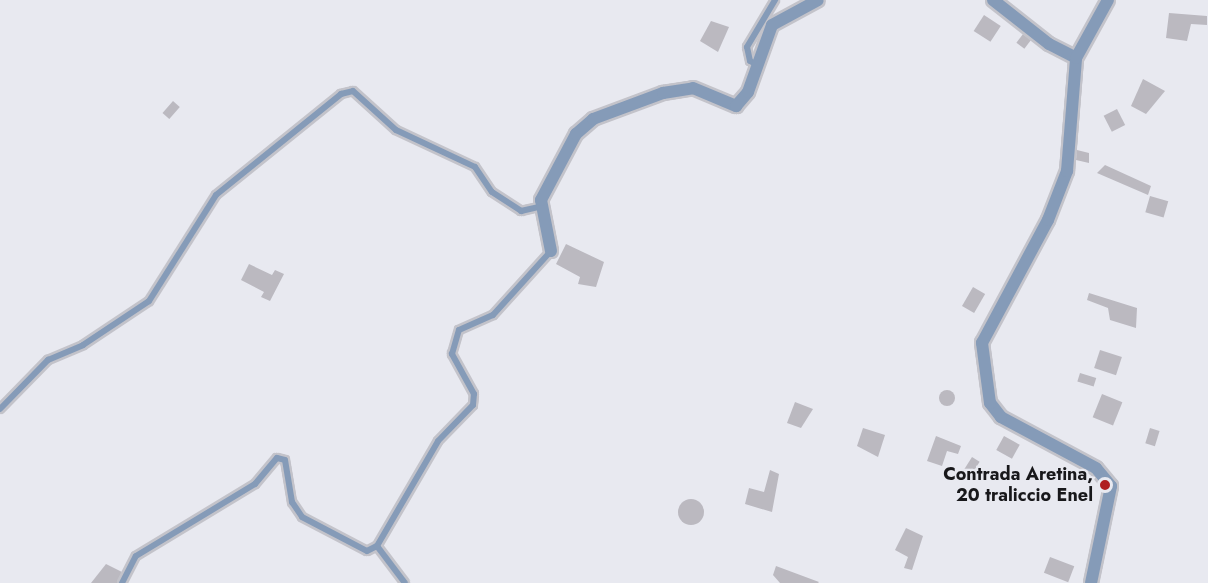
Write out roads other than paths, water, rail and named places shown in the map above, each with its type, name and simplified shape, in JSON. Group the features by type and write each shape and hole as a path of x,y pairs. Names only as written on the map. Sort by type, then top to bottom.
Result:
{"street":[{"path":"551,251 543,206 550,176 576,134 593,119 693,88 736,106 748,92 772,25 818,0"},
{"path":"993,0 1049,44 1076,58"},
{"path":"1091,583 1111,486 1096,468 1000,417 990,403 982,344 1048,220 1067,171 1076,58 1108,0"}],"lane":[{"path":"758,65 750,61 747,47 775,0"},
{"path":"0,409 48,360 83,345 149,301 216,195 341,94 353,91 396,130 475,167 492,192 521,211 543,206"},
{"path":"122,583 136,556 255,484 276,458 285,460 292,502 302,517 367,551 377,546 438,441 473,405 474,394 452,354 459,330 493,315 551,251"},
{"path":"377,546 405,583"}],"place":[{"name":"Contrada Aretina, 20 traliccio Enel","path":"1105,485"}]}
